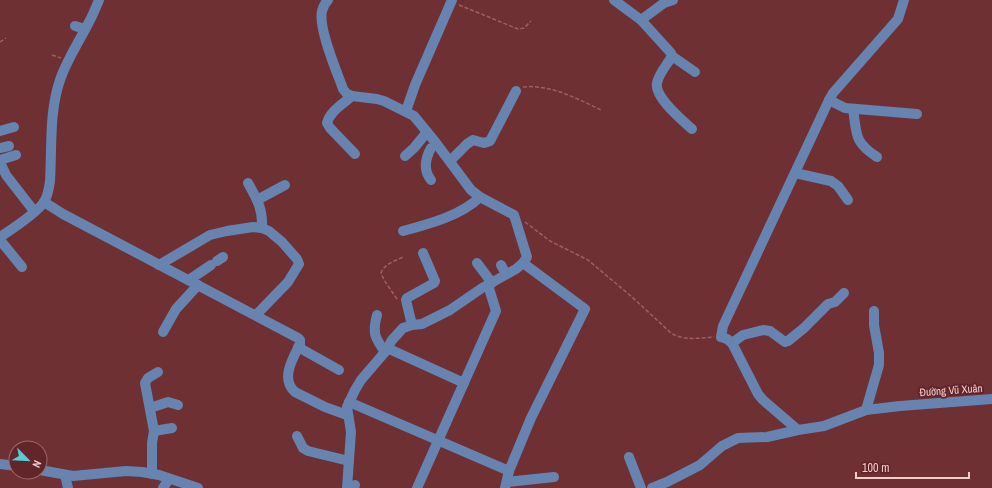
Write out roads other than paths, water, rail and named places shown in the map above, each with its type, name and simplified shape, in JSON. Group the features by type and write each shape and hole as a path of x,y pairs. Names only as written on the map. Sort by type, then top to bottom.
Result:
{"street":[{"path":"0,237 20,224 44,202 50,181 53,117 60,80 70,56 99,0"},
{"path":"328,0 322,10 325,37 343,89 347,94 352,96 377,99 406,111 414,116 427,132 434,145 450,162 471,190 480,197 514,215 527,253 526,260 523,263 444,314 422,324 412,325 400,330 386,350 361,380 347,407 351,432 349,461 352,487"},
{"path":"614,0 641,20 670,51 672,56 695,72"},
{"path":"641,20 660,6 673,0"},
{"path":"798,430 758,394 732,343 721,337 726,317 833,93 898,19 904,0"},
{"path":"406,111 415,85 452,1"},
{"path":"75,26 85,29"},
{"path":"672,56 656,84 657,92 667,105 692,129"},
{"path":"450,162 467,144 473,140 484,143 490,140 516,91"},
{"path":"352,96 331,115 327,123 354,154"},
{"path":"830,100 845,108 917,114"},
{"path":"854,109 857,135 860,144 877,157"},
{"path":"0,131 14,127"},
{"path":"405,156 414,148 427,132"},
{"path":"431,180 425,170 427,156 434,145"},
{"path":"16,155 0,161 6,175 34,211"},
{"path":"795,172 831,181 838,186 848,200"},
{"path":"248,183 257,200 263,217 262,228"},
{"path":"257,200 285,185"},
{"path":"403,231 434,222 471,206 480,197"},
{"path":"44,202 63,214 298,338 300,340 287,377 290,388 294,392 325,407 347,414"},
{"path":"159,265 210,235 253,227 262,228 269,231 297,258 299,264 288,282 256,315"},
{"path":"0,240 22,267"},
{"path":"412,325 406,300 407,298 435,281 423,252"},
{"path":"164,332 176,309 194,283 217,261"},
{"path":"418,488 496,310 490,284 477,263"},
{"path":"523,263 585,309 531,418 509,472 506,485 554,477"},
{"path":"501,265 506,274"},
{"path":"732,343 743,335 763,330 770,331 785,342 788,341 824,307 835,302 844,293"},
{"path":"866,410 879,365 879,353 874,325 874,311"},
{"path":"377,315 374,326 374,334 386,350 464,383"},
{"path":"298,347 339,370"},
{"path":"152,474 152,443 154,431 145,383 148,378 158,372"},
{"name":"Đường Vũ Xuân","path":"652,488 700,465 722,446 738,438 767,437 824,426 866,410 992,399"},
{"path":"150,408 168,402 178,405"},
{"path":"349,402 509,472"},
{"path":"154,431 172,428"},
{"path":"297,436 303,448 308,452 349,461"},
{"path":"629,457 641,488"},
{"path":"48,472 81,476 126,471 142,472 198,488"},
{"path":"65,475 68,488"},
{"path":"163,488 169,479"}]}
